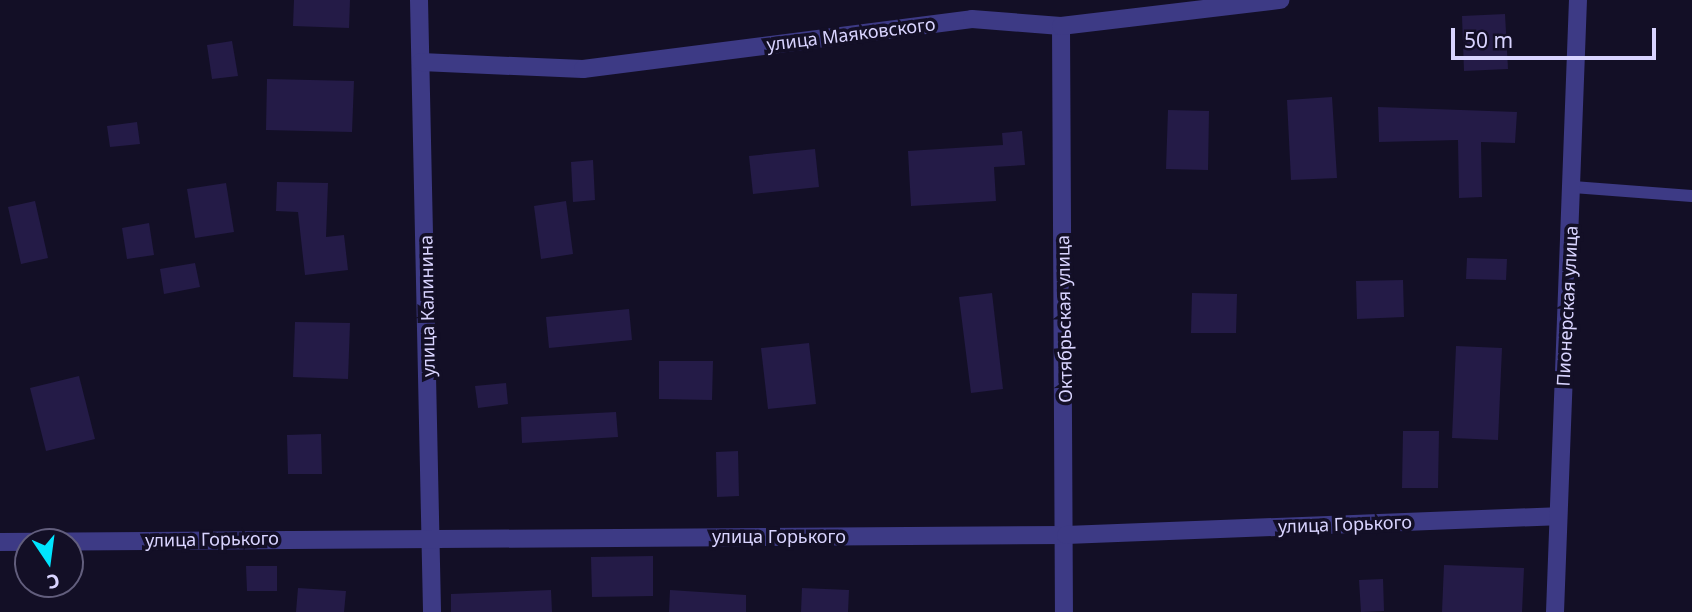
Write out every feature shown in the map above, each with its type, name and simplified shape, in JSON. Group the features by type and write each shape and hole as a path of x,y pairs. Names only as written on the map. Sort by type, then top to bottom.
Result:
{"street":[{"name":"улица Калинина","path":"419,0 433,536 432,612"},
{"name":"улица Маяковского","path":"421,62 583,69 972,19 1061,26 1280,0"},
{"name":"Пионерская улица","path":"1555,612 1578,0"},
{"name":"Октябрьская улица","path":"1061,26 1066,536 1064,612"},
{"name":"улица Горького","path":"0,542 433,536 1066,536 1557,516"}],"lane":[{"path":"1573,187 1692,196"}],"building":[{"path":"294,0 350,0 349,28 293,26"},
{"path":"1505,14 1508,69 1464,71 1462,16"},
{"path":"232,41 238,76 212,79 207,45"},
{"path":"267,79 354,81 352,132 266,130"},
{"path":"1332,97 1337,178 1291,180 1287,100"},
{"path":"1378,107 1517,112 1515,143 1481,142 1482,197 1459,198 1458,140 1379,142"},
{"path":"1168,110 1209,111 1208,170 1166,169"},
{"path":"137,122 140,144 110,147 107,126"},
{"path":"1022,131 1025,165 994,167 996,201 911,206 908,151 1003,145 1002,133"},
{"path":"815,149 819,187 753,194 749,156"},
{"path":"593,160 595,200 573,202 571,162"},
{"path":"277,182 328,183 326,237 344,235 348,270 305,275 298,212 276,211"},
{"path":"226,183 234,232 195,238 187,189"},
{"path":"35,201 48,258 21,264 8,207"},
{"path":"566,201 573,254 541,259 534,206"},
{"path":"149,223 154,255 127,259 122,228"},
{"path":"1467,258 1507,259 1506,280 1466,279"},
{"path":"195,263 200,287 164,294 160,269"},
{"path":"1403,280 1404,317 1357,319 1356,281"},
{"path":"992,293 1003,389 971,393 959,297"},
{"path":"1192,293 1237,294 1236,333 1191,333"},
{"path":"629,309 632,340 549,348 546,317"},
{"path":"295,322 350,323 348,379 293,377"},
{"path":"809,343 816,404 768,409 761,348"},
{"path":"1456,346 1502,348 1498,440 1452,438"},
{"path":"659,361 713,361 712,400 659,399"},
{"path":"79,376 95,439 46,451 30,388"},
{"path":"506,383 508,404 478,408 475,386"},
{"path":"616,412 618,437 522,443 521,417"},
{"path":"1403,431 1439,431 1438,488 1402,488"},
{"path":"321,434 322,474 288,474 287,435"},
{"path":"738,451 739,496 717,497 716,452"},
{"path":"653,556 653,596 592,597 591,557"},
{"path":"1444,565 1524,568 1522,612 1442,612"},
{"path":"246,566 277,566 277,591 247,591"},
{"path":"1383,579 1384,611 1361,612 1359,580"},
{"path":"298,588 346,591 344,612 296,612"},
{"path":"802,588 849,590 848,612 801,612"},
{"path":"551,590 552,612 451,612 451,594"},
{"path":"670,590 746,595 746,612 669,612"}]}
